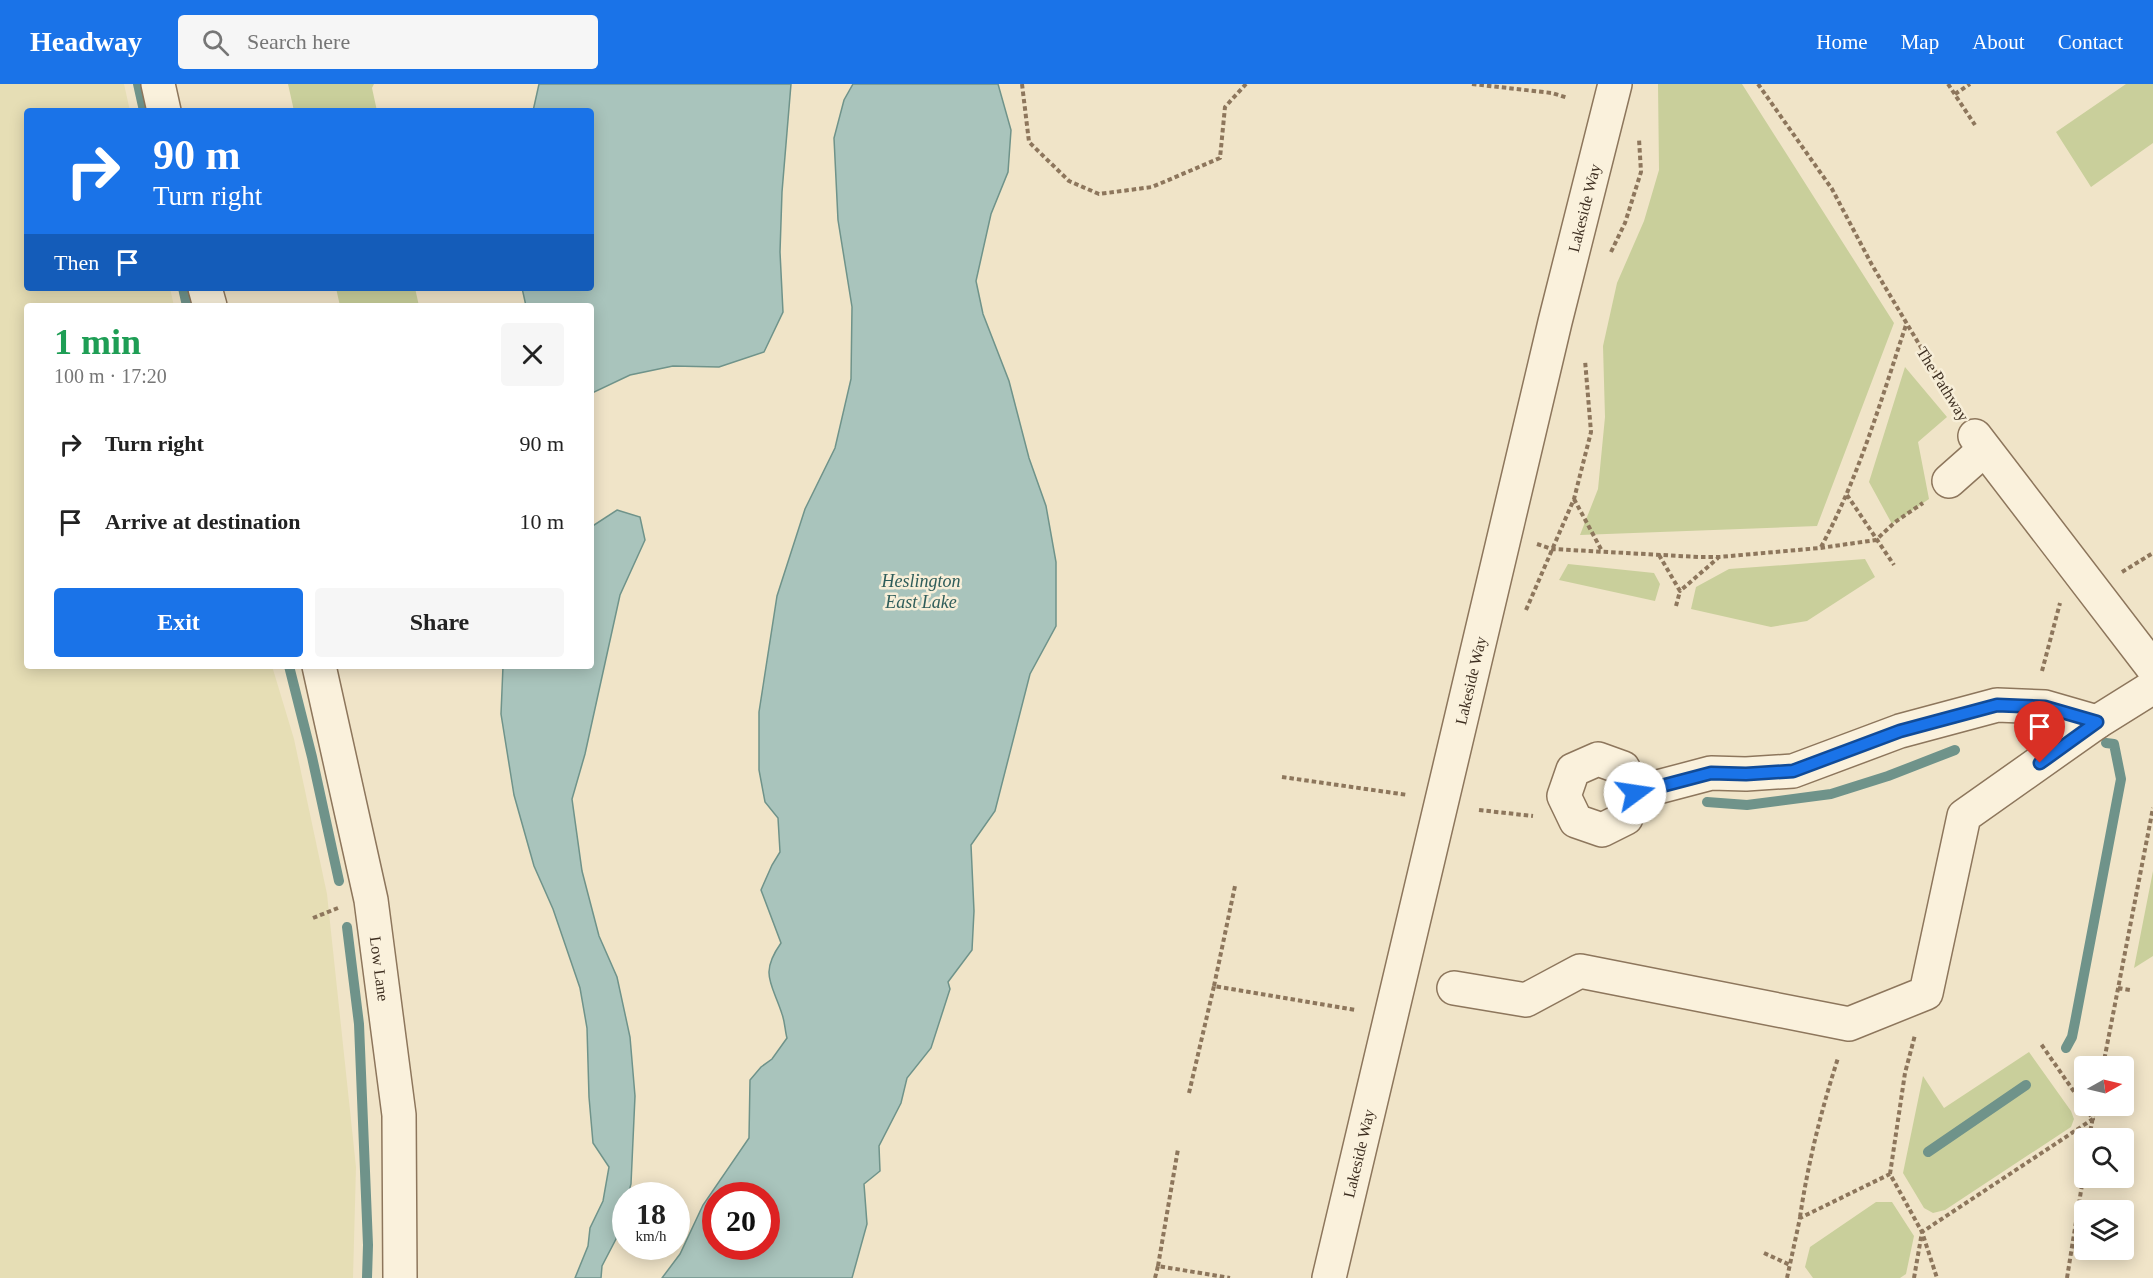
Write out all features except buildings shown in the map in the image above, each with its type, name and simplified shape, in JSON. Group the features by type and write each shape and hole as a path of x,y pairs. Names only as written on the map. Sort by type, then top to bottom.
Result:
{"street":[{"path":"158,84 163,108"},
{"name":"Lakeside Way","path":"1329,1278 1555,322 1615,84"},
{"path":"1949,481 1979,443 2153,668"},
{"name":"Low Lane","path":"320,669 371,900 399,1115 400,1278"},
{"path":"1454,988 1526,1000 1580,971 1849,1024 1926,993 1964,816 2097,722 2153,687"},
{"path":"1635,793 1711,773 1746,774 1793,771 1900,731 1997,705 2045,707 2097,722"},
{"path":"1598,759 1623,768 1635,793 1626,818 1602,830 1576,821 1564,796 1573,770 1598,759"}],"path":[{"path":"1022,84 1029,142 1069,181 1100,194 1152,187 1220,158 1225,106 1246,84"},
{"path":"1472,84 1552,93 1568,98"},
{"name":"The Pathway","path":"1758,84 1832,189 1906,324 1979,443"},
{"path":"1948,84 1975,124"},
{"path":"1955,94 1970,84"},
{"path":"1610,253 1625,223 1641,172 1639,128"},
{"path":"1820,548 1860,463 1906,324"},
{"path":"1523,620 1526,608 1574,500 1591,432 1586,351"},
{"path":"1552,549 1719,557 1820,548 1876,540 1895,522 1929,499 1949,481"},
{"path":"1846,495 1893,565"},
{"path":"1574,500 1602,552"},
{"path":"2027,706 2045,663 2060,605 2056,543"},
{"path":"1659,555 1680,591"},
{"path":"1676,606 1680,591 1719,557"},
{"path":"1282,777 1442,800 1479,810 1576,821"},
{"path":"2105,1056 2153,808"},
{"path":"1189,1093 1235,886"},
{"path":"1214,986 1365,1011"},
{"path":"2118,988 2130,990"},
{"path":"1926,993 1905,1073 1890,1174 1922,1232 1937,1278"},
{"path":"1787,1278 1806,1176 1824,1104 1849,1024"},
{"path":"2041,1044 2093,1119"},
{"path":"2092,1128 2093,1116"},
{"path":"1914,1278 1922,1232 2093,1119"},
{"path":"1155,1278 1178,1149"},
{"path":"1800,1218 1890,1174"},
{"path":"2067,1278 2081,1188"},
{"path":"1764,1253 1790,1265"},
{"path":"1158,1266 1230,1278"}],"shaded area":[{"path":"0,84 124,84 129,108 24,108 24,291 171,291 173,303 24,303 24,669 273,669 294,739 327,894 356,1167 353,1278 0,1278"}],"green space":[{"path":"288,84 374,84 372,88 376,108 293,108"},
{"path":"1658,84 1742,84 1894,323 1817,526 1580,535 1598,489 1605,417 1603,346 1617,283 1644,221 1659,170"},
{"path":"2126,84 2153,84 2153,143 2091,187 2056,132"},
{"path":"337,291 416,291 418,303 339,303"},
{"path":"1905,367 1947,417 1918,442 1929,499 1892,524 1869,482"},
{"path":"1865,559 1875,577 1807,621 1771,627 1691,609 1696,587 1729,569"},
{"path":"1568,564 1654,573 1660,584 1655,601 1559,580"},
{"path":"2153,871 2153,956 2134,968"},
{"path":"2029,1052 2071,1111 2074,1119 2071,1127 1945,1210 1933,1213 1924,1208 1903,1173 1923,1076 1944,1108"},
{"path":"1876,1202 1892,1202 1914,1236 1906,1274 1900,1278 1813,1278 1805,1267 1810,1247"}],"water":[{"path":"539,84 791,84 782,192 780,252 783,312 764,352 719,367 673,366 630,375 594,392 594,303 525,303 523,291 594,291 594,108 534,108"},
{"name":"Heslington East Lake","path":"853,84 998,84 1011,130 1008,172 991,214 976,281 983,314 1009,381 1029,458 1046,506 1056,562 1056,626 1030,674 995,811 971,845 974,911 972,950 948,982 950,989 931,1048 907,1078 901,1103 879,1146 880,1171 864,1184 867,1224 852,1278 662,1278 676,1260 690,1260 690,1233 702,1207 702,1260 780,1260 780,1182 719,1182 749,1138 750,1080 761,1067 772,1059 787,1038 783,1017 771,986 769,971 770,963 781,943 761,890 780,852 778,818 765,802 759,770 759,712 777,596 805,509 835,448 851,379 852,307 838,220 834,138 844,100"},
{"path":"617,510 640,517 645,540 620,595 585,754 572,799 582,871 599,936 617,977 630,1037 635,1096 631,1182 612,1182 612,1247 602,1266 601,1278 575,1278 588,1246 590,1228 603,1201 609,1167 593,1143 587,1028 580,988 553,909 534,866 514,795 501,714 503,669 594,669 594,525"}],"waterway":[{"path":"138,84 143,108"},
{"path":"184,291 186,303"},
{"path":"290,669 339,881"},
{"path":"2066,1048 2072,1037 2121,779 2114,744 2106,743"},
{"path":"1707,802 1747,805 1831,794 1888,776 1955,750"},
{"path":"347,927 359,1024 368,1245 367,1278"},
{"path":"1928,1152 2026,1085"}],"route":[{"path":"1635,793 1711,773 1746,774 1793,771 1900,731 1997,705 2045,707 2097,722 2040,763"}]}
